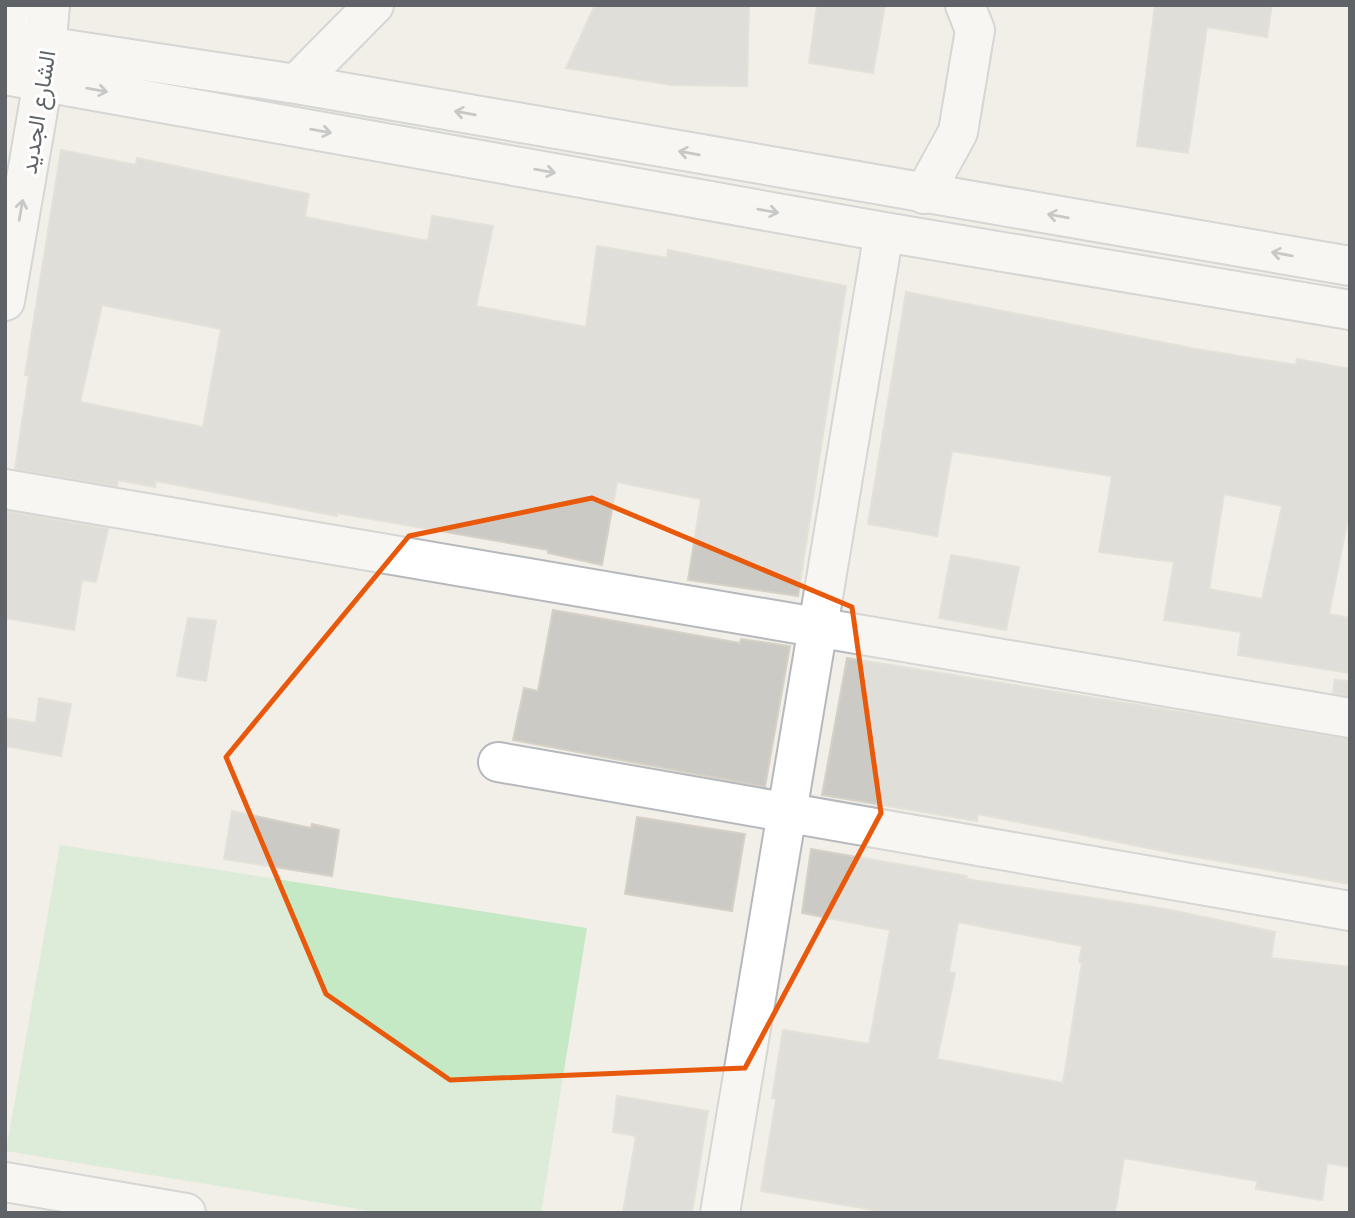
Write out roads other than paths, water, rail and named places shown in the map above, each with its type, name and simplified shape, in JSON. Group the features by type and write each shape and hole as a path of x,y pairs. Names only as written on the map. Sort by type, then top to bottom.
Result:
{"street":[{"name":"الشارع الجديد","path":"5,301 45,63 50,5"},
{"path":"296,84 374,5"},
{"path":"924,194 958,132 975,30 965,5"},
{"path":"8,45 45,63 884,232 1350,310"},
{"path":"45,63 296,84 1350,266"},
{"path":"720,1213 884,232"},
{"path":"5,489 818,625 1350,718"},
{"path":"498,762 1350,912"},
{"path":"5,1182 136,1209 186,1213"}]}
